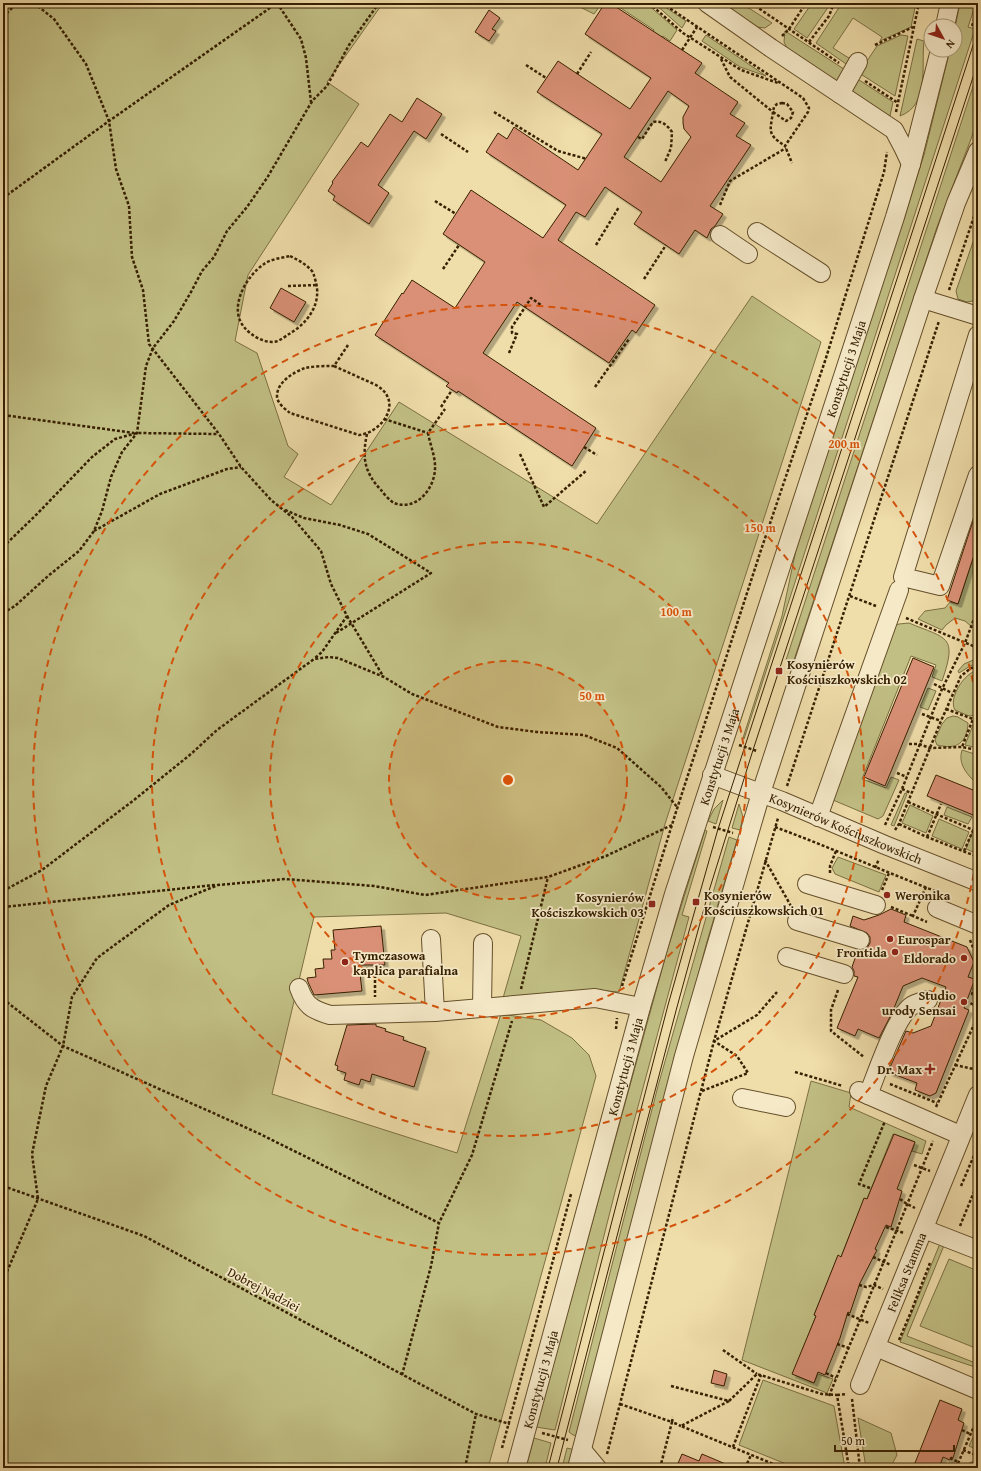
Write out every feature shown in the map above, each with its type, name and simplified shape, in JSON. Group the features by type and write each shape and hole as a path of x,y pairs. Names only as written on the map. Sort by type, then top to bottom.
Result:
{"street":[{"path":"707,3 893,130 911,164"},
{"path":"947,18 950,3"},
{"name":"Konstytucji 3 Maja","path":"516,1468 525,1429 642,1008 697,822 911,164 938,58"},
{"path":"840,94 855,67"},
{"path":"893,130 909,123 925,113"},
{"path":"577,1468 684,1056 761,793 923,299 956,203 978,151"},
{"path":"757,232 821,273"},
{"path":"720,235 748,254"},
{"path":"923,299 978,316"},
{"path":"978,335 903,577 940,586 978,476"},
{"path":"818,817 892,612 898,590"},
{"name":"Kosynierów Kościuszkowskich","path":"712,775 782,801 884,845 978,882"},
{"path":"808,884 880,905"},
{"path":"938,900 978,925"},
{"path":"796,917 860,940"},
{"path":"431,939 436,1012"},
{"path":"482,1008 483,943"},
{"path":"787,957 844,974"},
{"path":"299,988 303,999 310,1007 319,1012 330,1015 436,1012 595,998 642,1008"},
{"path":"928,1000 911,1006 899,1021 864,1093 931,1130 960,1135"},
{"name":"Feliksa Stamma","path":"860,1385 924,1229 960,1135 978,1095"},
{"path":"742,1098 786,1107"},
{"path":"924,1229 978,1250"},
{"path":"876,1347 978,1390"},
{"path":"583,1447 601,1464"}],"path":[{"path":"3,17 17,3"},
{"path":"34,3 54,19 86,64 109,121 116,169 129,206 132,257 143,290 149,344 219,434 241,467 271,500 292,517 321,551 331,584 347,616 384,677"},
{"path":"3,198 109,121 277,3 301,39 306,58 312,102"},
{"path":"3,614 15,606 48,576 79,551 94,531 102,511 111,477 122,452 137,433 146,366 153,348 174,321 202,271 214,257 227,231 247,207 267,178 312,102 327,86 349,45 379,3"},
{"path":"649,3 682,33 721,58 741,70 782,84"},
{"path":"662,3 803,98 809,108 786,147 730,181 720,205"},
{"path":"751,3 809,42 855,67 898,103"},
{"path":"771,48 789,29 806,3"},
{"path":"809,42 829,16 834,3"},
{"path":"614,1036 618,1002 675,815 760,553 825,361 884,172 919,3"},
{"path":"972,26 978,8"},
{"path":"682,50 697,27"},
{"path":"875,45 914,27"},
{"path":"577,74 591,52"},
{"path":"721,58 730,77 773,112 786,121 791,118 793,112 787,104 777,104 774,107 773,112 770,130 772,136 786,147 792,163"},
{"path":"526,65 546,78"},
{"path":"494,112 558,151 587,159"},
{"path":"638,137 642,139 653,122 658,121 665,124 672,132 671,148 665,162"},
{"path":"441,134 468,152"},
{"path":"435,201 456,214"},
{"path":"601,1464 608,1449 714,1041 782,801 978,205"},
{"path":"596,245 620,207"},
{"path":"442,269 459,244"},
{"path":"644,279 666,245"},
{"path":"290,256 303,263 313,272 317,285 317,302 307,320 294,331 278,341 262,340 249,334 242,325 238,309 239,298 251,276 264,264 276,259 290,256"},
{"path":"288,286 317,285"},
{"path":"509,353 516,334 512,333 512,327 531,298 541,305"},
{"path":"595,387 629,339"},
{"path":"334,366 348,345"},
{"path":"334,366 376,385 386,392 390,398 390,405 384,419 374,430 367,434 359,435 290,413 281,406 277,396 281,384 292,374 306,368 334,366"},
{"path":"441,407 452,390"},
{"path":"367,434 364,450 367,469 374,483 394,502 407,504 419,500 429,491 433,481 435,466 428,433 445,409"},
{"path":"3,415 66,422 137,433 219,434"},
{"path":"384,419 428,433"},
{"path":"3,546 38,514 103,448 115,439 137,433"},
{"path":"584,447 597,455"},
{"path":"520,454 544,507 587,470"},
{"path":"94,531 160,494 227,469 241,467"},
{"path":"282,509 304,518 340,525 368,534 431,573 334,634"},
{"path":"850,596 978,648"},
{"path":"885,826 902,789 942,689 965,643 978,608"},
{"path":"3,891 42,870 134,800 191,754 217,730 314,659 322,652 347,616"},
{"path":"314,659 329,657 338,658 384,677 412,694 498,727 537,732 584,735 617,748 661,788 678,808"},
{"path":"896,830 952,693 961,676 971,668 978,667"},
{"path":"934,684 952,693"},
{"path":"946,709 973,719 962,747"},
{"path":"922,714 940,721"},
{"path":"702,733 773,756"},
{"path":"909,744 919,744 930,748 962,747 978,750"},
{"path":"897,773 906,777"},
{"path":"902,789 911,793"},
{"path":"908,802 978,832"},
{"path":"927,837 941,804"},
{"path":"675,815 748,838"},
{"path":"964,851 978,819"},
{"path":"899,824 927,837 978,857"},
{"path":"3,907 285,879 374,886 425,895 548,877 606,856 672,826"},
{"path":"775,827 819,843 875,868 938,900"},
{"path":"765,860 796,917"},
{"path":"402,1375 431,1266 439,1223 472,1155 517,1005 548,877"},
{"path":"3,1282 38,1199 32,1154 46,1086 63,1046 72,997 97,958 169,905 218,885"},
{"path":"880,905 913,916"},
{"path":"375,970 375,1014"},
{"path":"978,978 972,994 978,996"},
{"path":"714,1041 757,1015 777,992"},
{"path":"3,999 63,1046 258,1133 439,1223"},
{"path":"966,1001 978,1007"},
{"path":"829,1396 874,1285 955,1065 978,1016"},
{"path":"702,1091 748,1073 737,1056 714,1041"},
{"path":"955,1065 978,1070"},
{"path":"795,1072 864,1093"},
{"path":"870,1188 858,1184 886,1119"},
{"path":"955,1241 978,1182"},
{"name":"Dobrej Nadziei","path":"3,1186 144,1236 476,1414 583,1447 608,1449"},
{"path":"501,1453 573,1188"},
{"path":"859,1285 866,1287 874,1285 896,1295"},
{"path":"847,1314 882,1329"},
{"path":"837,1344 849,1348"},
{"path":"723,1350 757,1374 829,1396 851,1394 860,1468"},
{"path":"826,1373 836,1378"},
{"path":"681,1426 729,1401 757,1374"},
{"path":"733,1448 761,1375"},
{"path":"671,1386 729,1401"},
{"path":"837,1395 849,1468"},
{"path":"620,1404 672,1422 783,1468"},
{"path":"465,1468 476,1414"},
{"path":"660,1468 673,1417"},
{"path":"956,1468 978,1417"},
{"path":"962,1430 971,1434"},
{"path":"963,1450 978,1456"},
{"path":"745,1468 751,1455"},
{"path":"950,1458 958,1462"},
{"path":"635,1468 641,1468"}],"shaded area":[{"path":"3,3 383,3 327,82 359,104 248,275 235,341 257,353 288,446 298,454 284,477 331,505 399,402 597,524 752,296 821,342 665,824 619,992 592,990 503,998 521,936 446,913 314,917 272,1094 457,1153 501,1014 541,1020 572,1038 589,1055 596,1076 488,1468 3,1468"},
{"path":"583,3 602,3 594,14 580,7"},
{"path":"613,3 646,3 677,30 670,41 663,36 656,45 647,39 654,30"},
{"path":"654,3 659,3 686,21 682,28"},
{"path":"734,3 741,3 772,23 765,28 757,27 730,9"},
{"path":"812,3 831,3 807,38 794,29"},
{"path":"842,3 916,3 911,27 880,41 882,37 853,18 833,48 852,60 849,66 816,43"},
{"path":"960,3 976,3 968,27 975,29 744,739 743,738 782,616 796,550 924,155 948,58 963,58 963,18 957,18"},
{"path":"785,31 847,71 839,81 836,81 787,48 784,42"},
{"path":"706,35 766,76 740,67 702,41"},
{"path":"901,35 908,36 895,96 859,73 877,46"},
{"path":"917,39 923,41 923,73 920,94 910,111 900,116"},
{"path":"978,71 978,118 937,227 793,663 786,660"},
{"path":"856,78 893,102 890,116 851,90"},
{"path":"978,228 978,300 967,302 958,299 956,291"},
{"path":"978,543 978,632 965,621 955,618 942,630 918,619 925,611 945,608 950,602 958,604"},
{"path":"909,623 940,636 946,641 949,647 949,655 942,681 932,677 936,665 911,656 862,779 886,788 891,777 899,780 883,816 878,819 833,800 892,626"},
{"path":"978,658 978,663 959,673 958,671 964,664"},
{"path":"978,670 978,748 965,745 977,715 969,716 955,710 953,705 956,693 963,681 973,672"},
{"path":"928,688 936,691 928,710 920,707"},
{"path":"953,716 958,717 968,723 966,736 955,746 937,745 935,740 942,724 947,718"},
{"path":"962,750 978,755 978,781 973,780 967,774 961,759"},
{"path":"905,793 907,794 894,826 891,825"},
{"path":"723,800 716,824 708,821 714,809"},
{"path":"739,804 743,817 740,830 732,828"},
{"path":"910,805 933,816 926,833 902,823"},
{"path":"947,807 972,817 968,824 944,815"},
{"path":"939,819 969,832 962,849 932,836"},
{"path":"705,830 707,831 682,915 689,917 615,1192 555,1430 536,1427 667,951"},
{"path":"972,833 978,835 978,854 966,849"},
{"path":"729,837 737,840 706,945 580,1434 578,1436 573,1435 569,1432 658,1086"},
{"path":"838,857 886,875 879,892 835,874 832,868"},
{"path":"811,1081 851,1093 849,1107 926,1141 922,1154 912,1151 915,1142 893,1134 867,1199 864,1199 841,1257 838,1256 814,1315 816,1316 793,1374 814,1383 818,1374 833,1379 827,1393 742,1360"},
{"path":"941,1241 945,1243 907,1336 978,1364 978,1368 900,1342"},
{"path":"949,1259 978,1271 978,1349 920,1326"},
{"path":"763,1380 834,1406 845,1468 796,1468 739,1445"},
{"path":"858,1418 891,1433 897,1455 890,1468 866,1468"},
{"path":"978,1426 978,1450 969,1446"},
{"path":"534,1438 551,1443 545,1468 526,1468"},
{"path":"567,1448 575,1450 570,1468 562,1468"},
{"path":"971,1462 978,1462 978,1468 962,1468"}],"building":[{"path":"605,3 610,3 702,63 695,73 738,102 730,114 745,123 736,136 751,145 710,206 723,214 715,226 711,229 707,238 695,230 679,254 634,224 642,212 605,187 585,217 576,212 558,240 655,305 636,333 632,330 609,363 517,302 483,353 596,428 572,466 458,391 457,393 446,386 449,383 375,335 412,280 455,308 485,262 443,234 471,190 543,238 566,205 486,152 498,133 507,139 514,127 578,170 602,134 537,92 558,61 630,109 651,78 585,34","holes":["668,91 689,106 683,117 683,123 684,129 691,137 661,182 624,157"]},
{"path":"489,10 500,18 492,29 496,31 489,41 475,32"},
{"path":"417,98 442,114 426,139 414,131 378,185 389,193 369,224 333,200 335,196 328,191 333,183 332,182 361,142 368,147 390,114 402,122"},
{"path":"281,288 306,302 294,322 270,308"},
{"path":"976,512 978,513 978,543 958,604 947,600"},
{"path":"913,658 934,667 885,786 864,777"},
{"path":"936,775 978,792 978,817 927,796"},
{"path":"891,909 906,915 904,922 967,947 974,962 968,977 975,979 964,1008 969,1010 936,1093 930,1096 915,1090 917,1083 888,1072 906,1031 913,1033 931,1026 946,987 922,978 903,986 892,1013 879,1038 858,1029 855,1036 837,1028 858,977 854,976 852,967 858,950 867,948 870,943 870,937 867,933 850,926 853,916 864,920"},
{"name":"Tymczasowa kaplica parafialna","path":"381,926 385,965 359,965 362,991 314,995 307,978 316,977 315,969 324,968 323,959 332,959 331,950 335,950 333,930"},
{"path":"376,1024 376,1026 386,1029 385,1031 404,1037 403,1040 426,1048 414,1087 372,1074 370,1082 361,1079 359,1085 344,1080 346,1073 337,1070 338,1066 335,1065 347,1025"},
{"path":"894,1134 915,1142 897,1189 902,1191 891,1227 886,1225 875,1249 877,1250 860,1283 850,1313 848,1312 840,1338 825,1375 818,1372 814,1383 792,1374 816,1316 814,1315 838,1255 841,1257 864,1198 867,1199"},
{"path":"714,1370 727,1374 724,1386 711,1383"},
{"path":"940,1400 962,1409 958,1420 964,1423 953,1458 951,1457 950,1460 943,1457 939,1468 913,1468"},
{"path":"682,1454 699,1461 702,1454 735,1468 676,1468"}],"tram line":[{"path":"548,1468 668,1005 718,829 978,30"},
{"path":"557,1468 677,1007 708,894 753,750 978,62"}],"place":[{"name":"Kosynierów Kościuszkowskich 02","path":"779,671"},
{"name":"Weronika","path":"887,895"},
{"name":"Kosynierów Kościuszkowskich 01","path":"696,902"},
{"name":"Kosynierów Kościszkowskich 03","path":"652,904"},
{"name":"Eurospar","path":"890,939"},
{"name":"Frontida","path":"895,952"},
{"name":"Eldorado","path":"964,958"},
{"name":"Tymczasowa kaplica parafialna","path":"345,962"},
{"name":"Studio urody Sensai","path":"964,1002"},
{"name":"Dr. Max","path":"930,1069"}]}
